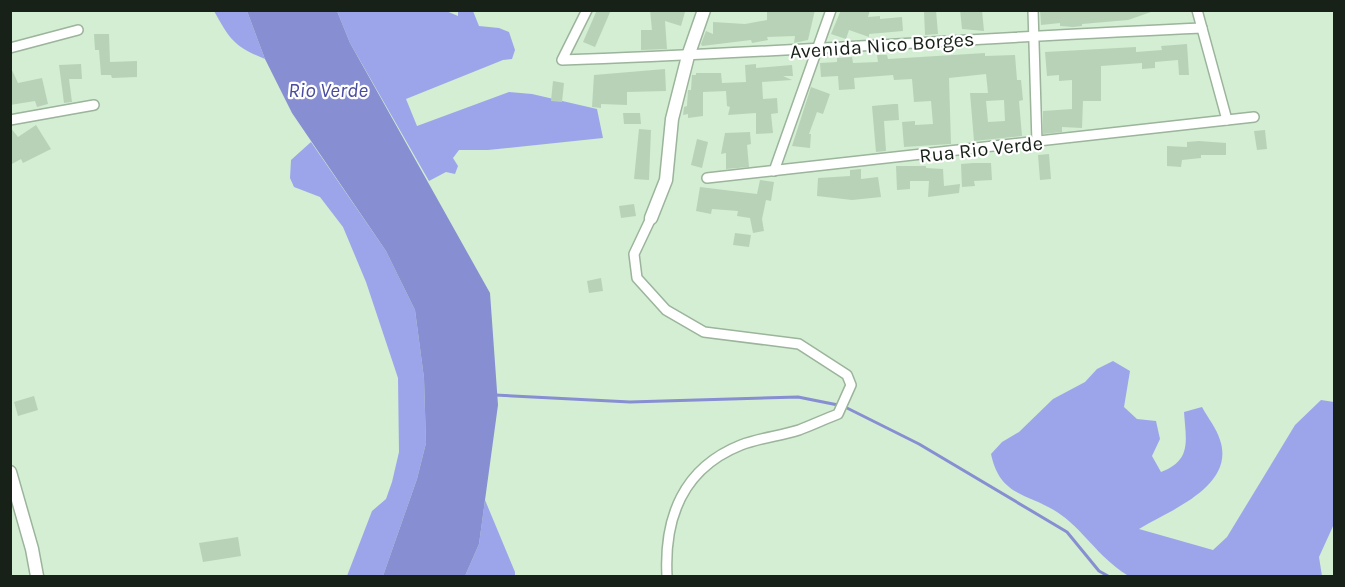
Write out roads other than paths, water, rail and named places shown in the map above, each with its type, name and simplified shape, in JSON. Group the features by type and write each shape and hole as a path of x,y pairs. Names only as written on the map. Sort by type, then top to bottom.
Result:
{"street":[{"name":"Avenida Nico Borges","path":"587,10 562,60 816,50 1033,35 1202,28"},
{"path":"667,576 666,559 674,512 689,481 719,456 742,445 798,430 838,414 851,385 847,375 799,344 704,332 666,310 637,278 634,255 666,180 672,119 688,56 704,10"},
{"path":"774,171 831,10"},
{"path":"1033,10 1038,143"},
{"path":"1197,10 1227,120"},
{"path":"10,48 78,30"},
{"path":"10,120 93,105"},
{"name":"Rua Rio Verde","path":"707,178 1038,143 1254,117"},
{"path":"10,472 32,549 37,576"}],"water":[{"name":"Rio Verde","path":"247,11 337,11 350,43 490,293 498,405 479,544 465,576 383,576 417,479 426,443 424,378 415,310 386,251 292,113 265,59"}],"waterway":[{"path":"495,395 630,402 798,397 843,406 919,444 1067,532 1099,571 1108,576"}]}
